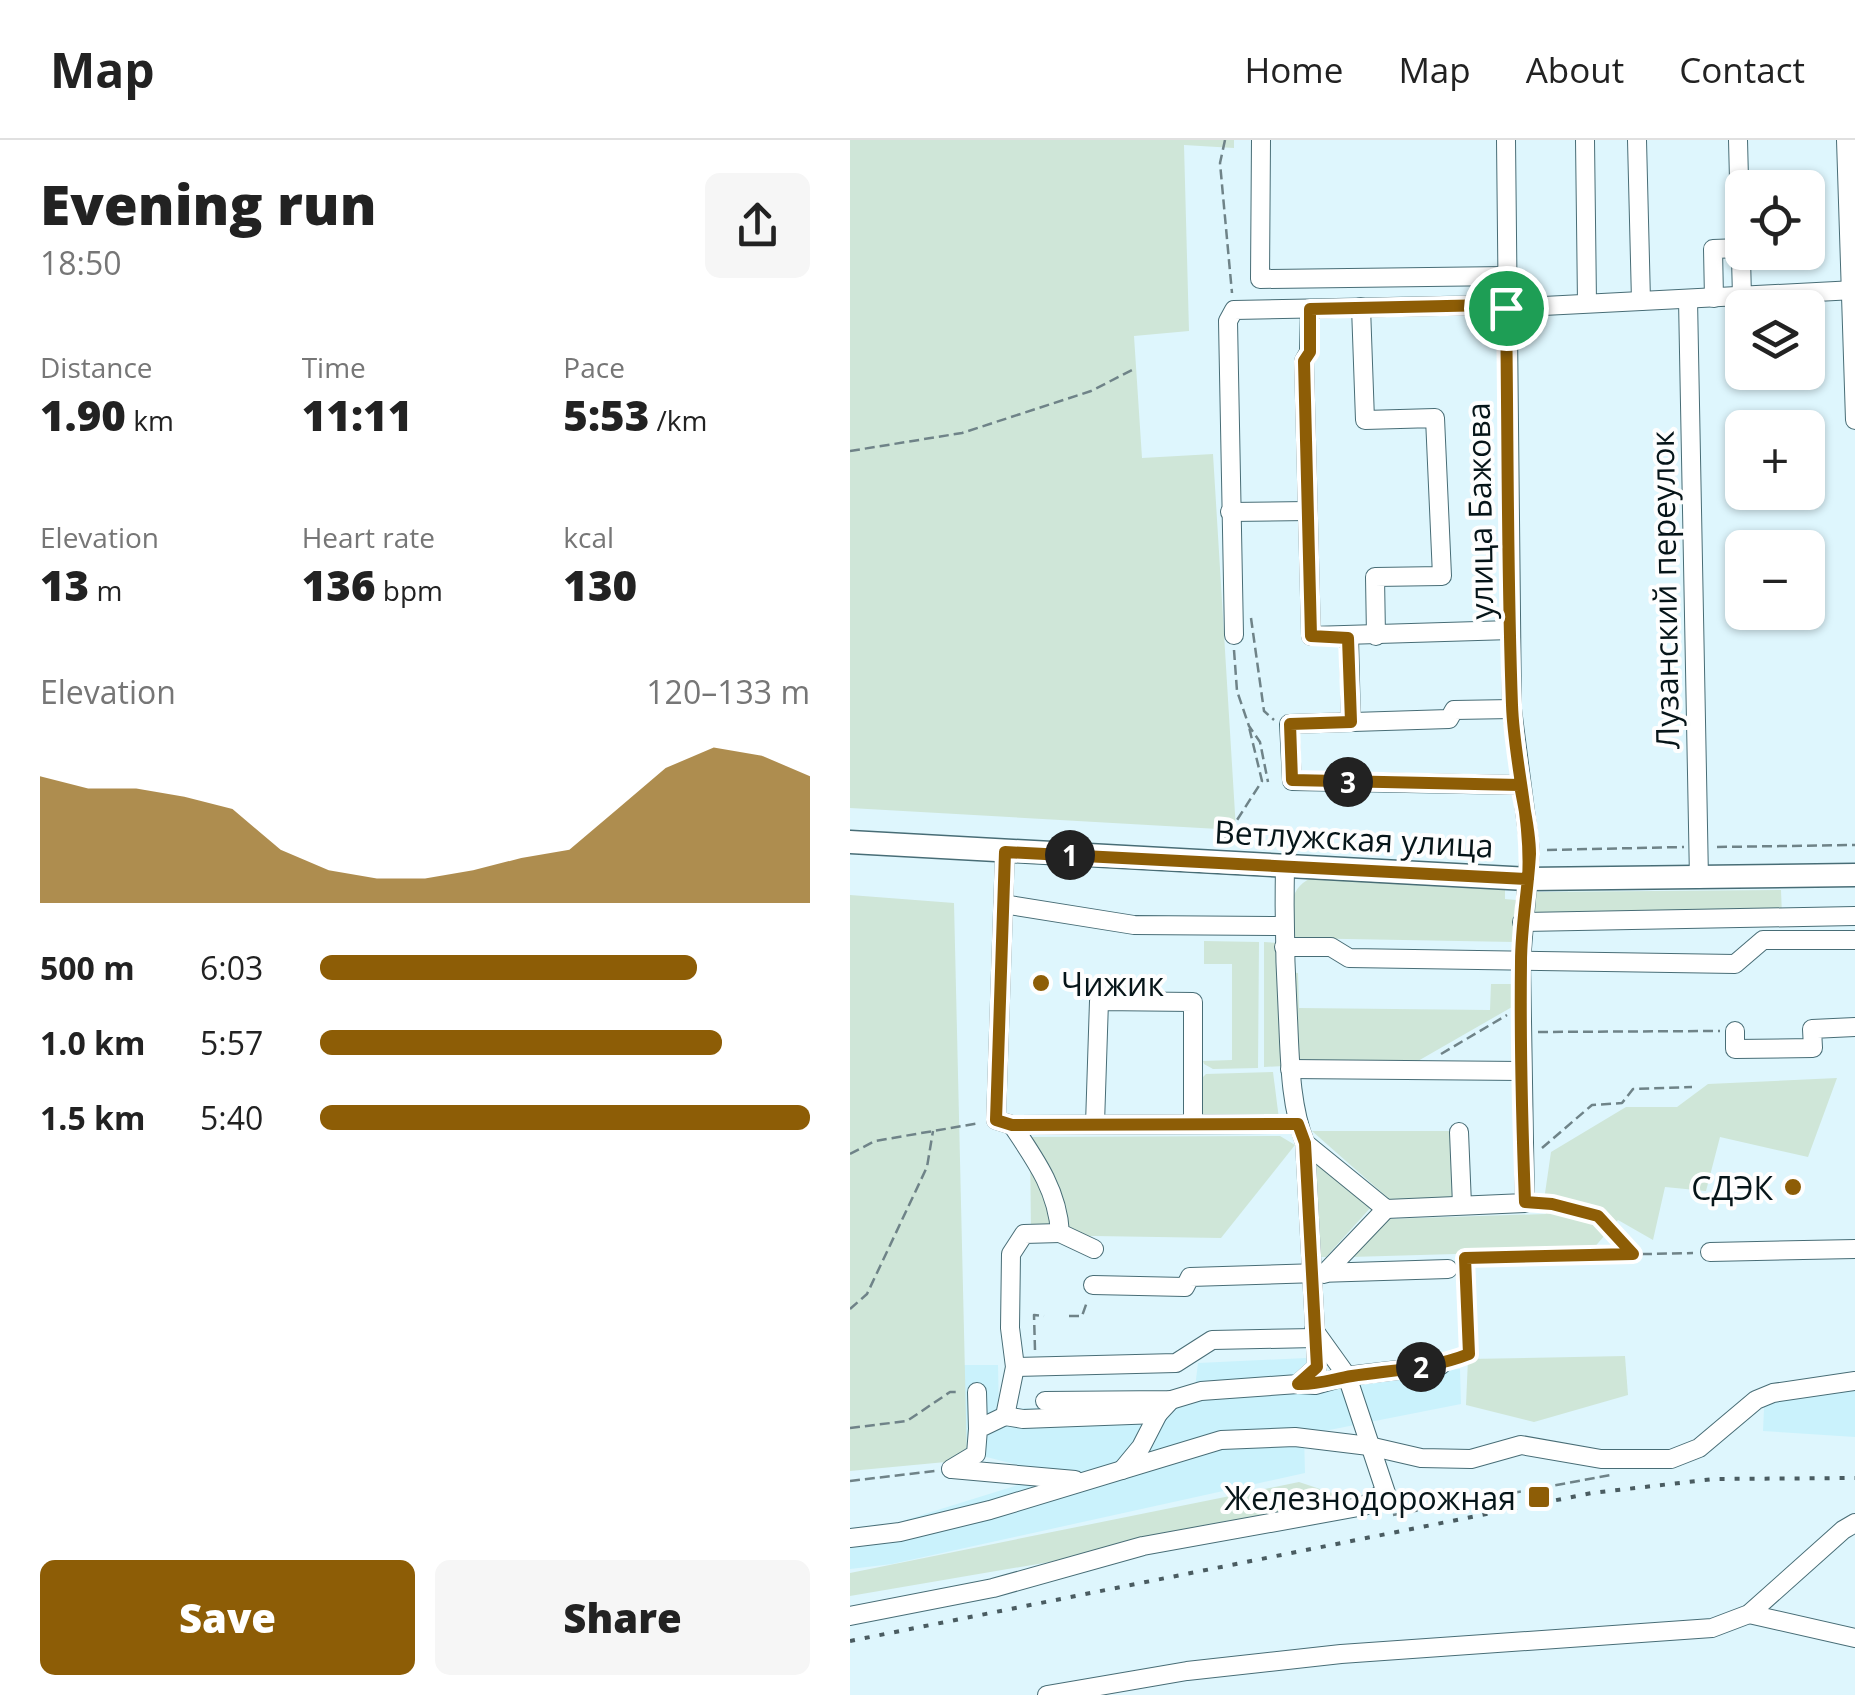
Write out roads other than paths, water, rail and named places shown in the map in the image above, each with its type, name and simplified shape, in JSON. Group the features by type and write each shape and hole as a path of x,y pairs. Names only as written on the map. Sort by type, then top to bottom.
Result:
{"main road":[{"name":"Ветлужская улица","path":"850,842 1528,879 1855,875"}],"street":[{"path":"1261,140 1260,279 1507,276"},
{"name":"улица Бажова","path":"1462,1205 1525,1202 1521,961 1530,850 1512,709 1506,140"},
{"path":"1585,140 1586,304"},
{"path":"1637,140 1642,301"},
{"path":"1738,140 1739,170"},
{"path":"1846,140 1852,214 1855,420"},
{"path":"1714,298 1714,249 1725,249"},
{"path":"1825,292 1853,290"},
{"path":"1234,635 1228,321 1234,310 1492,305 1506,308 1725,297"},
{"name":"Лузанский переулок","path":"1688,299 1699,879"},
{"path":"1360,307 1365,420 1434,418 1442,576 1376,577 1376,636"},
{"path":"1310,309 1310,352 1304,361 1311,636 1348,638 1511,630"},
{"path":"1230,512 1308,511"},
{"path":"1348,638 1351,722"},
{"path":"1512,709 1454,710 1449,719 1290,724 1292,780 1520,785"},
{"path":"1005,852 1004,1122 1038,1162 1059,1207 1060,1233"},
{"path":"1286,868 1284,946 1290,1069 1298,1124 1305,1143 1317,1274 1317,1367 1298,1384"},
{"path":"1003,904 1134,925 1284,926"},
{"path":"1522,922 1855,916"},
{"path":"1284,946 1332,947 1349,958 1736,964 1763,940 1855,940"},
{"path":"1096,1124 1100,1001 1194,1002 1193,1123"},
{"path":"1735,1031 1735,1049 1813,1048 1812,1029 1855,1027"},
{"path":"1290,1069 1522,1071"},
{"path":"1004,1122 1298,1124"},
{"path":"1305,1143 1386,1208 1462,1205 1459,1132"},
{"path":"1317,1274 1386,1208"},
{"path":"1005,1416 1015,1367 1010,1328 1011,1254 1024,1234 1060,1233 1094,1249"},
{"path":"1710,1252 1855,1249"},
{"path":"1093,1285 1185,1287 1190,1277 1448,1270"},
{"path":"1015,1367 1176,1364 1212,1340 1314,1334"},
{"path":"850,1616 992,1588 1143,1546 1388,1501 1348,1376 1314,1334"},
{"path":"978,1429 1005,1416 1024,1419 1165,1407 1200,1391 1315,1385 1348,1376 1441,1365"},
{"path":"850,1538 900,1532 990,1510 1221,1440 1295,1436 1422,1458 1471,1459 1521,1444 1602,1459 1672,1459 1700,1448 1756,1400 1773,1393 1855,1382"},
{"path":"977,1392 976,1454 951,1469 1088,1481"},
{"path":"1046,1401 1165,1407"},
{"path":"1122,1470 1142,1447 1165,1407"},
{"path":"1047,1695 1187,1672 1341,1654 1712,1628 1748,1614 1855,1523"},
{"path":"1748,1614 1855,1638"}],"railway":[{"path":"850,1641 1592,1493 1714,1479 1855,1478"}],"place":[{"name":"Чижик","path":"1041,983"},
{"name":"СДЭК","path":"1793,1187"},
{"name":"Железнодорожная","path":"1539,1497"}]}
